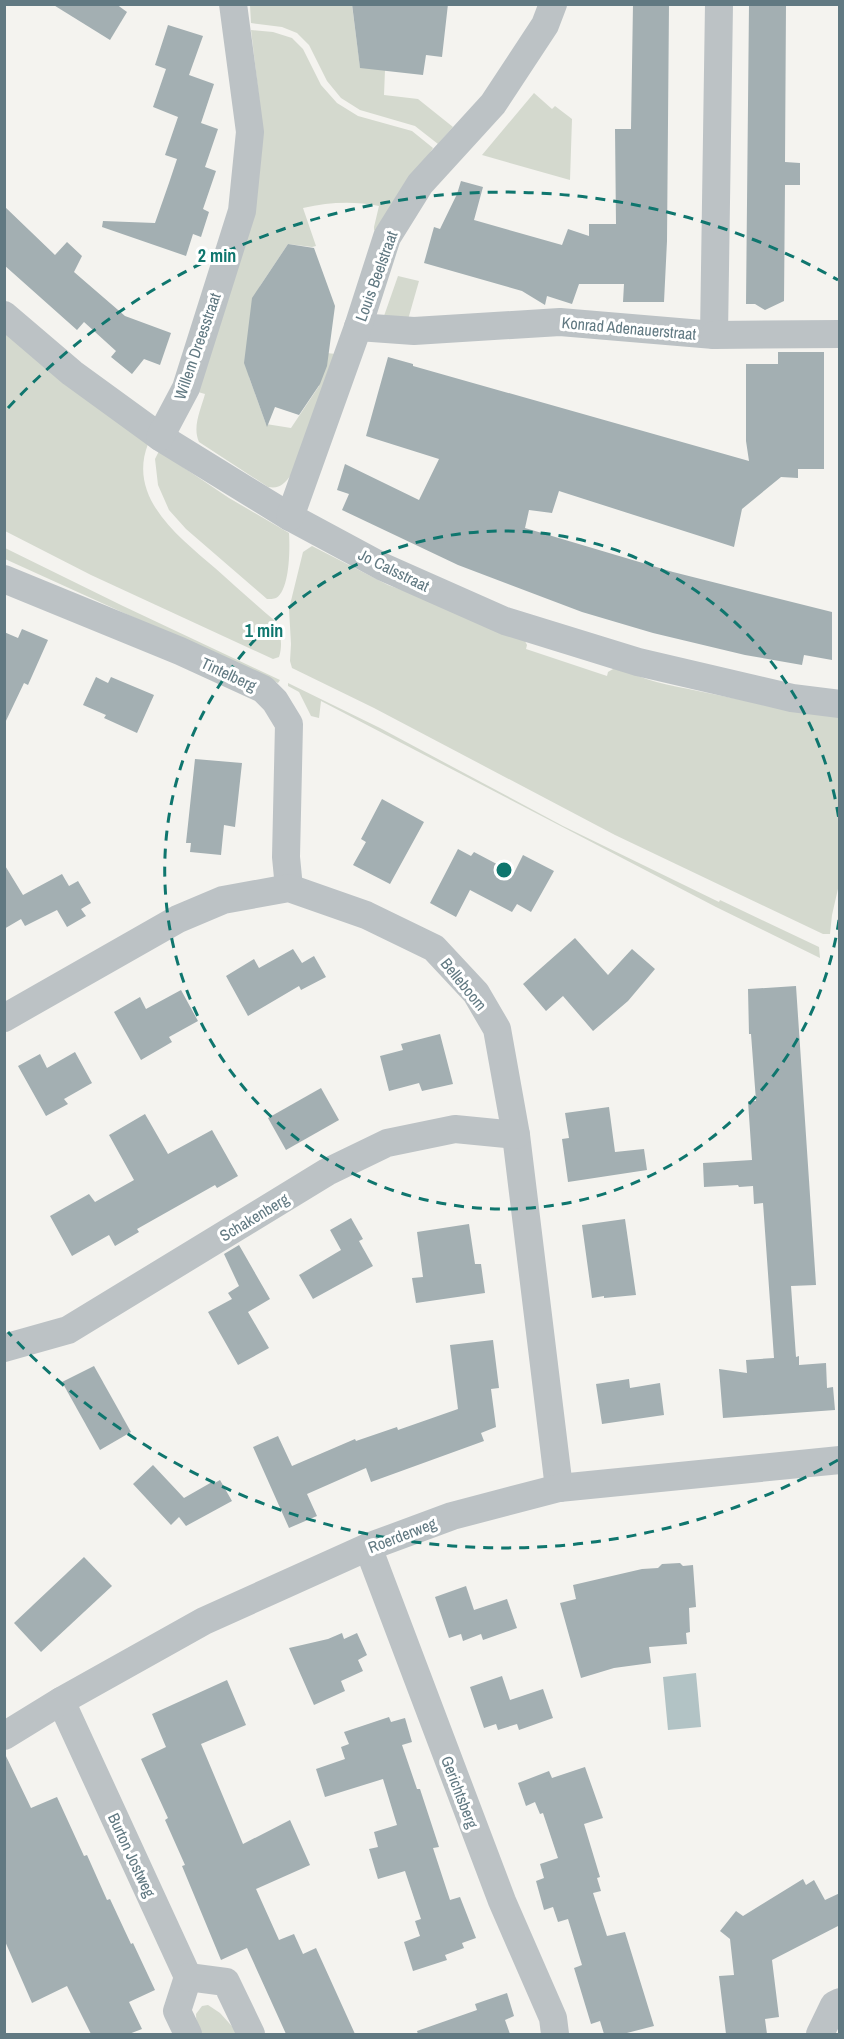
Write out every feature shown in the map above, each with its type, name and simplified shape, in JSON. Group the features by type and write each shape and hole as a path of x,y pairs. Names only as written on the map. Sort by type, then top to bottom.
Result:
{"street":[{"name":"Willem Dreesstraat","path":"160,437 186,388 242,211 250,132 233,4"},
{"name":"Louis Beelstraat","path":"290,517 358,327 387,237 420,184 493,104 544,25 553,4"},
{"name":"Konrad Adenauerstraat","path":"358,327 414,330 560,322 714,335 719,4"},
{"name":"Jo Calsstraat","path":"4,315 72,373 160,437 290,517 383,567 505,621 638,662 792,698 840,704"},
{"path":"714,335 840,334"},
{"name":"Tintelberg","path":"4,579 190,656 263,689 275,701 289,724 286,856 289,888"},
{"name":"Belleboom","path":"4,1018 178,919 223,900 289,888 366,915 434,948 476,993 497,1029 516,1135 559,1488"},
{"name":"Schakenberg","path":"4,1348 68,1330 327,1172 387,1143 455,1129 516,1135"},
{"name":"Roerderweg","path":"4,1736 61,1701 204,1621 368,1547 452,1516 559,1488 840,1460"},
{"name":"Gerichtsberg","path":"368,1547 501,1901 553,2018 555,2034"},
{"name":"Burton Jostweg","path":"61,1701 188,1977"},
{"path":"183,2023 188,1977 226,1982 251,2034"},
{"path":"820,2034 834,2005 840,2002"}],"shaded area":[{"path":"250,5 352,5 360,67 385,70 384,95 418,99 453,127 438,144 415,126 360,110 341,98 327,81 309,45 297,33 282,27 251,23"},
{"path":"251,30 273,32 292,38 303,49 321,85 337,103 358,116 412,131 433,148 378,233 374,227 379,206 341,203 303,208 316,246 288,244 260,286 249,377 266,424 291,428 319,386 317,352 336,354 291,475 276,487 268,487 199,442 196,430 205,394 198,392 260,106"},
{"path":"534,93 552,109 555,106 572,119 570,180 482,155"},
{"path":"398,276 419,281 407,323 384,316"},
{"path":"4,328 148,444 143,464 150,499 160,515 186,543 274,620 281,638 279,657 273,659 91,575 5,531"},
{"path":"159,451 229,498 289,533 287,578 281,593 276,598 267,599 186,529 169,510 158,485 155,459"},
{"path":"312,546 388,585 521,633 527,645 526,649 607,676 608,672 618,666 646,679 667,684 839,717 840,880 830,934 823,934 615,835 374,708 292,668 289,609 303,552"},
{"path":"5,548 280,680 278,683 5,559"},
{"path":"288,683 380,728 563,826 719,902 720,900 819,947 820,958 716,907 321,701 319,718 311,716 299,692 288,686"},
{"path":"696,1673 701,1727 668,1730 663,1677"},
{"path":"208,2005 220,2013 239,2034 197,2034 196,2014 202,2006"}],"building":[{"path":"52,4 116,4 127,12 110,40"},
{"path":"352,4 448,4 442,57 426,55 423,75 360,68"},
{"path":"633,4 669,4 667,241 664,302 623,302 624,284 579,284 572,304 547,296 545,305 522,291 424,263 434,227 440,229 461,181 483,187 474,220 562,245 568,229 589,236 589,224 616,224 615,129 631,129"},
{"path":"749,4 786,4 785,162 800,163 800,185 785,185 784,301 765,310 755,304 746,304"},
{"path":"168,25 203,36 189,75 214,84 201,123 218,129 205,167 216,171 203,209 209,212 201,237 193,234 186,256 102,227 103,221 155,223 177,159 165,155 178,117 153,107 166,69 155,65"},
{"path":"4,206 55,255 67,242 82,256 74,272 125,316 171,333 160,365 144,359 132,374 111,357 116,351 84,322 77,330 4,265"},
{"path":"288,244 314,248 335,306 327,366 320,384 299,415 275,407 267,427 244,363 252,298"},
{"path":"778,352 824,352 824,469 798,469 798,478 781,477 742,509 734,547 559,491 552,513 529,510 525,528 673,572 832,612 832,660 804,655 802,665 745,655 653,633 582,612 458,565 342,510 349,494 337,490 345,464 419,500 439,459 366,436 388,357 749,461 746,441 746,364 778,364"},
{"path":"22,629 48,640 28,685 24,683 4,725 4,632 18,638"},
{"path":"96,677 108,683 111,677 154,695 137,733 104,718 106,715 83,705"},
{"path":"195,759 242,763 235,827 224,825 221,855 190,852 191,843 186,843"},
{"path":"382,799 424,822 390,884 353,865 366,842 361,839"},
{"path":"458,849 471,856 474,852 514,873 523,855 554,871 531,912 517,904 512,912 470,890 456,917 430,903"},
{"path":"4,864 23,895 62,874 69,886 78,881 91,903 81,909 86,916 67,927 57,910 25,926 21,919 4,929"},
{"path":"575,938 608,975 632,949 655,969 628,1001 593,1031 563,996 546,1011 523,984"},
{"path":"293,949 302,963 314,956 326,977 301,990 299,986 248,1016 226,976 254,959 259,968"},
{"path":"796,986 816,1285 791,1286 796,1357 799,1356 799,1365 826,1363 827,1388 833,1387 835,1410 723,1418 719,1369 747,1373 746,1360 774,1358 763,1203 754,1204 753,1186 704,1187 703,1163 752,1160 748,1101 756,1101 751,1034 749,1034 748,989"},
{"path":"181,990 198,1021 169,1037 172,1042 141,1060 114,1012 140,997 146,1009"},
{"path":"440,1034 453,1084 422,1091 419,1083 389,1091 380,1056 403,1050 401,1044"},
{"path":"75,1052 92,1083 64,1099 68,1104 46,1116 18,1066 40,1054 47,1068"},
{"path":"321,1088 339,1120 286,1150 268,1118"},
{"path":"609,1107 615,1152 644,1149 647,1170 568,1182 562,1139 569,1138 565,1113"},
{"path":"145,1114 168,1154 212,1130 238,1176 217,1188 215,1185 137,1229 139,1232 115,1246 109,1235 72,1256 50,1216 89,1194 95,1202 134,1180 109,1135"},
{"path":"351,1218 363,1239 359,1241 373,1266 313,1299 299,1275 341,1250 330,1230"},
{"path":"625,1219 636,1295 592,1298 582,1225"},
{"path":"469,1224 475,1264 481,1264 485,1293 416,1303 412,1278 423,1277 417,1232"},
{"path":"239,1245 270,1299 248,1312 269,1348 238,1365 208,1312 232,1299 228,1293 239,1286 224,1254"},
{"path":"493,1340 499,1388 491,1389 496,1427 481,1433 484,1441 371,1482 366,1468 307,1494 317,1516 289,1528 253,1447 278,1436 292,1466 355,1439 356,1441 397,1427 398,1430 458,1409 450,1345"},
{"path":"94,1366 131,1432 100,1450 62,1382"},
{"path":"629,1379 630,1388 660,1383 664,1415 602,1424 596,1384"},
{"path":"153,1465 184,1498 220,1480 232,1501 186,1526 179,1517 171,1525 133,1484"},
{"path":"84,1557 112,1586 41,1652 14,1623"},
{"path":"680,1563 683,1566 693,1565 696,1607 689,1608 690,1632 686,1633 687,1644 649,1647 651,1663 614,1668 581,1678 560,1603 576,1599 573,1585 642,1569 658,1568 662,1564"},
{"path":"466,1586 474,1610 507,1599 517,1628 483,1640 481,1634 463,1641 461,1634 449,1638 435,1597"},
{"path":"342,1633 344,1639 357,1633 367,1655 358,1660 363,1671 341,1681 345,1691 314,1705 289,1648 328,1639"},
{"path":"502,1676 510,1700 543,1689 553,1718 519,1730 517,1724 498,1730 496,1724 484,1728 470,1687"},
{"path":"227,1680 246,1725 201,1744 243,1844 290,1820 310,1865 256,1889 279,1940 294,1934 303,1954 316,1948 355,2034 286,2034 247,1948 221,1960 182,1866 185,1865 165,1820 168,1818 141,1759 166,1747 152,1714"},
{"path":"389,1717 391,1722 405,1718 412,1742 402,1745 417,1789 420,1789 439,1847 433,1848 450,1900 460,1897 476,1938 462,1943 464,1948 445,1955 447,1960 413,1971 404,1942 420,1936 415,1921 421,1919 405,1871 378,1879 369,1849 378,1847 374,1832 397,1825 383,1779 325,1797 316,1769 345,1759 341,1747 349,1744 344,1732"},
{"path":"4,1752 31,1808 57,1797 84,1856 87,1855 107,1900 110,1899 131,1944 133,1943 155,1990 129,2002 142,2029 129,2034 91,2034 67,1986 32,2003 4,1939"},
{"path":"585,1767 603,1818 584,1824 600,1877 597,1878 601,1891 593,1893 607,1936 625,1932 654,2026 623,2034 604,2034 600,2021 591,2024 574,1968 582,1965 568,1919 558,1922 553,1907 544,1910 536,1881 544,1878 540,1864 558,1858 543,1813 540,1814 535,1802 526,1806 518,1783 549,1771 552,1778"},
{"path":"803,1879 806,1885 814,1880 825,1900 840,1893 840,1925 772,1960 779,2017 765,2019 767,2034 726,2034 719,1976 734,1975 730,1939 720,1931 736,1911 743,1916"},
{"path":"507,1993 514,2016 505,2020 510,2034 418,2034 417,2031 477,2010 475,2004"}]}
